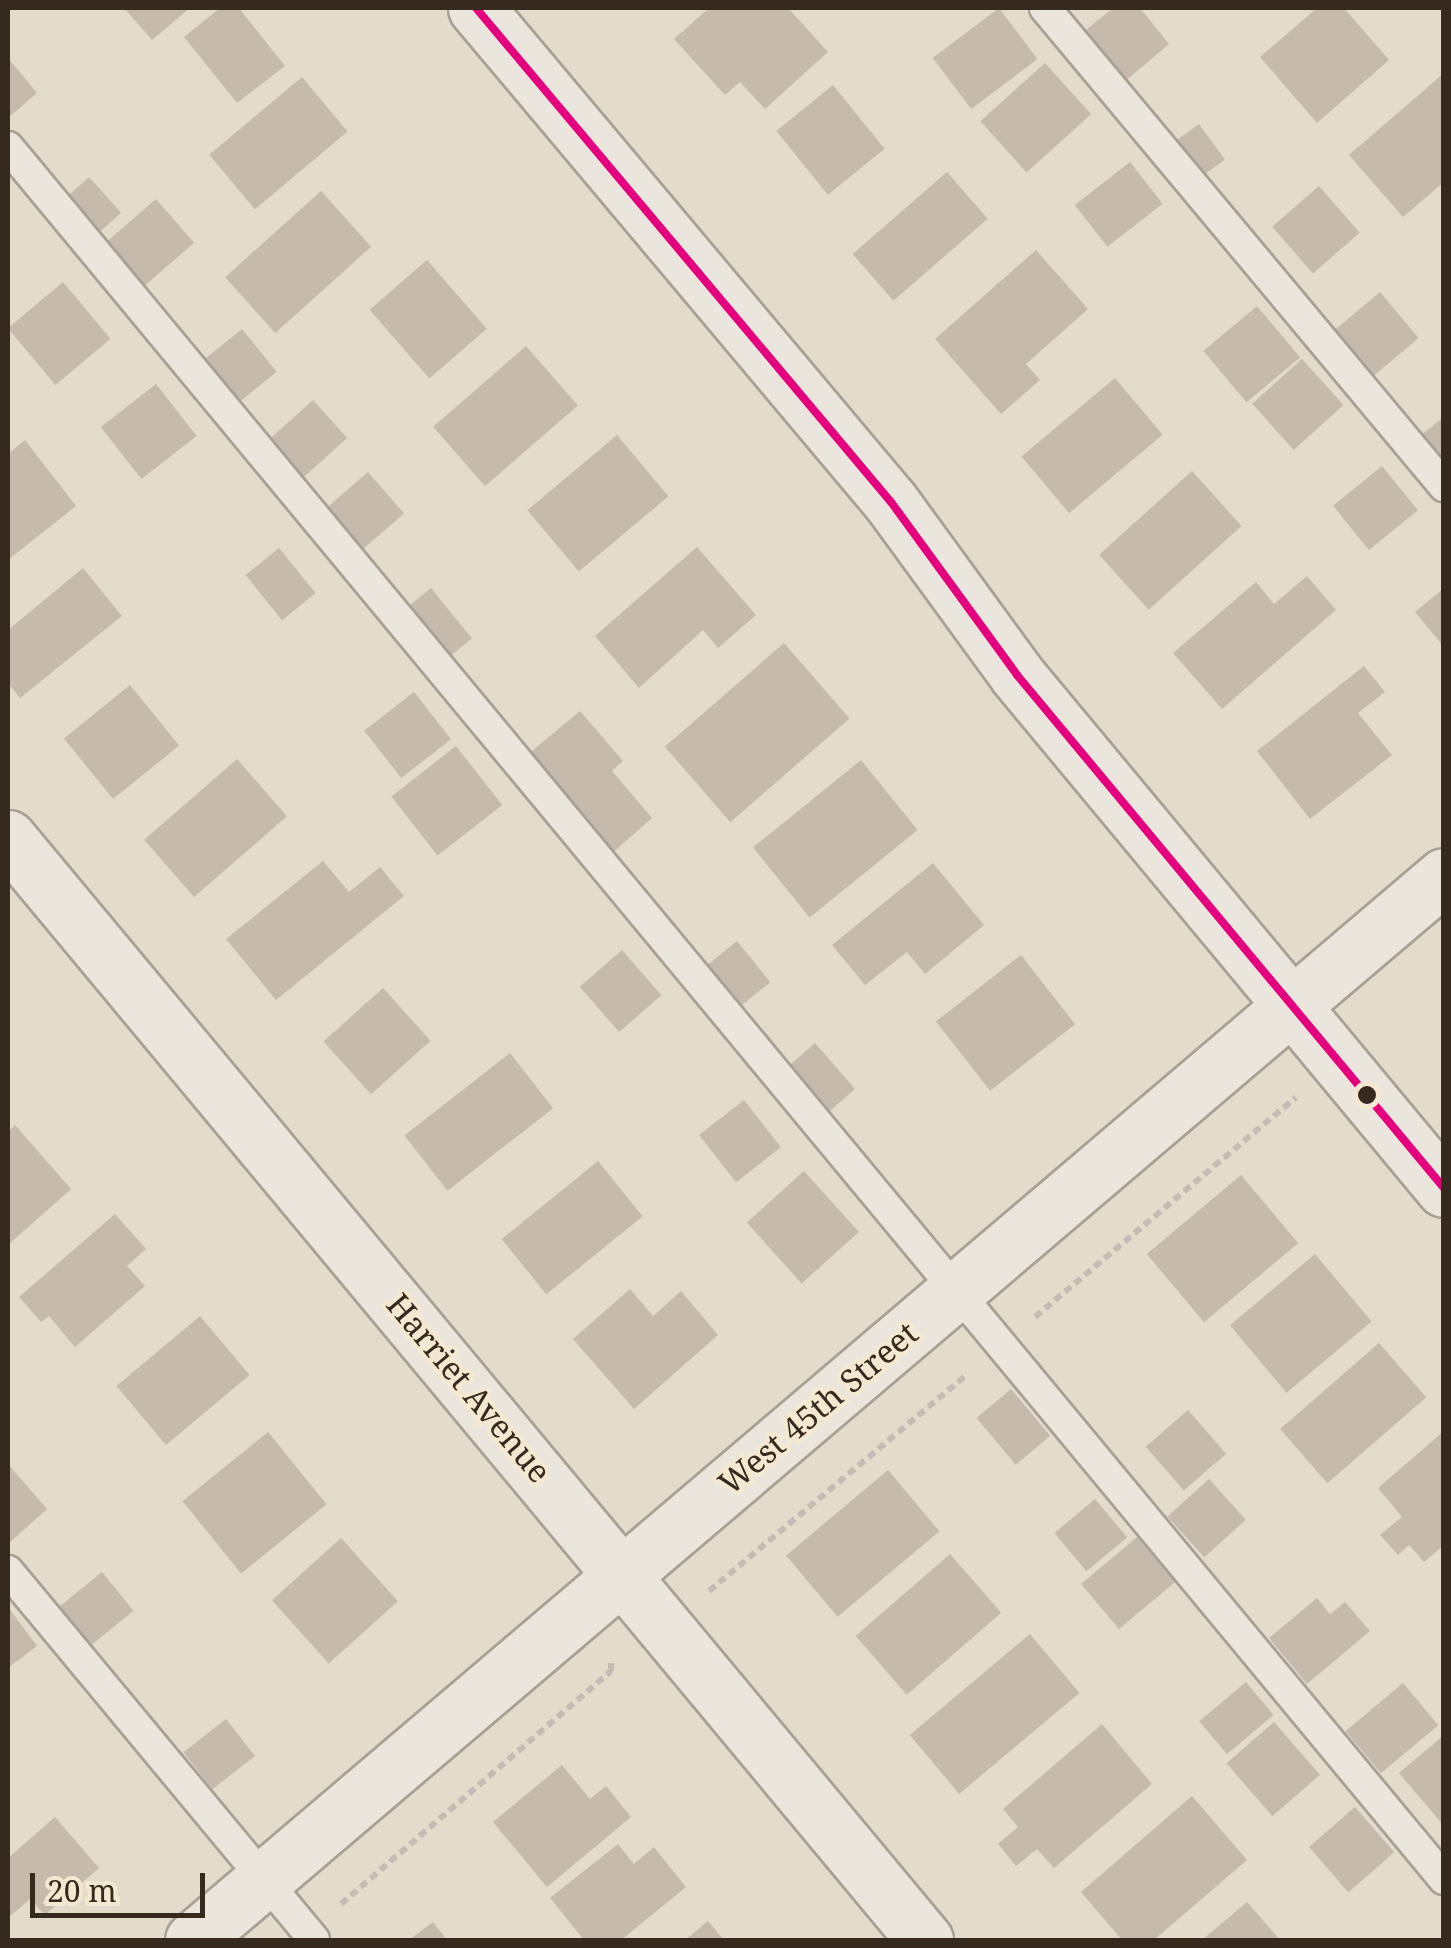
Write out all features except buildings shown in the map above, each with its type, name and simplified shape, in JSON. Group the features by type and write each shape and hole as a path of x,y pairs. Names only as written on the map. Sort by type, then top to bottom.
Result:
{"street":[{"path":"476,8 891,502 1017,675 1444,1189"},
{"name":"Harriet Avenue","path":"8,838 926,1940"},
{"name":"West 45th Street","path":"193,1940 1444,876"}],"lane":[{"path":"1046,8 1444,486"},
{"path":"8,147 1444,1880"},
{"path":"8,1571 310,1937"}],"path":[{"path":"310,1937 610,1671 610,1663"}],"transit line":[{"path":"476,8 891,502 1017,675 1444,1188"}]}
